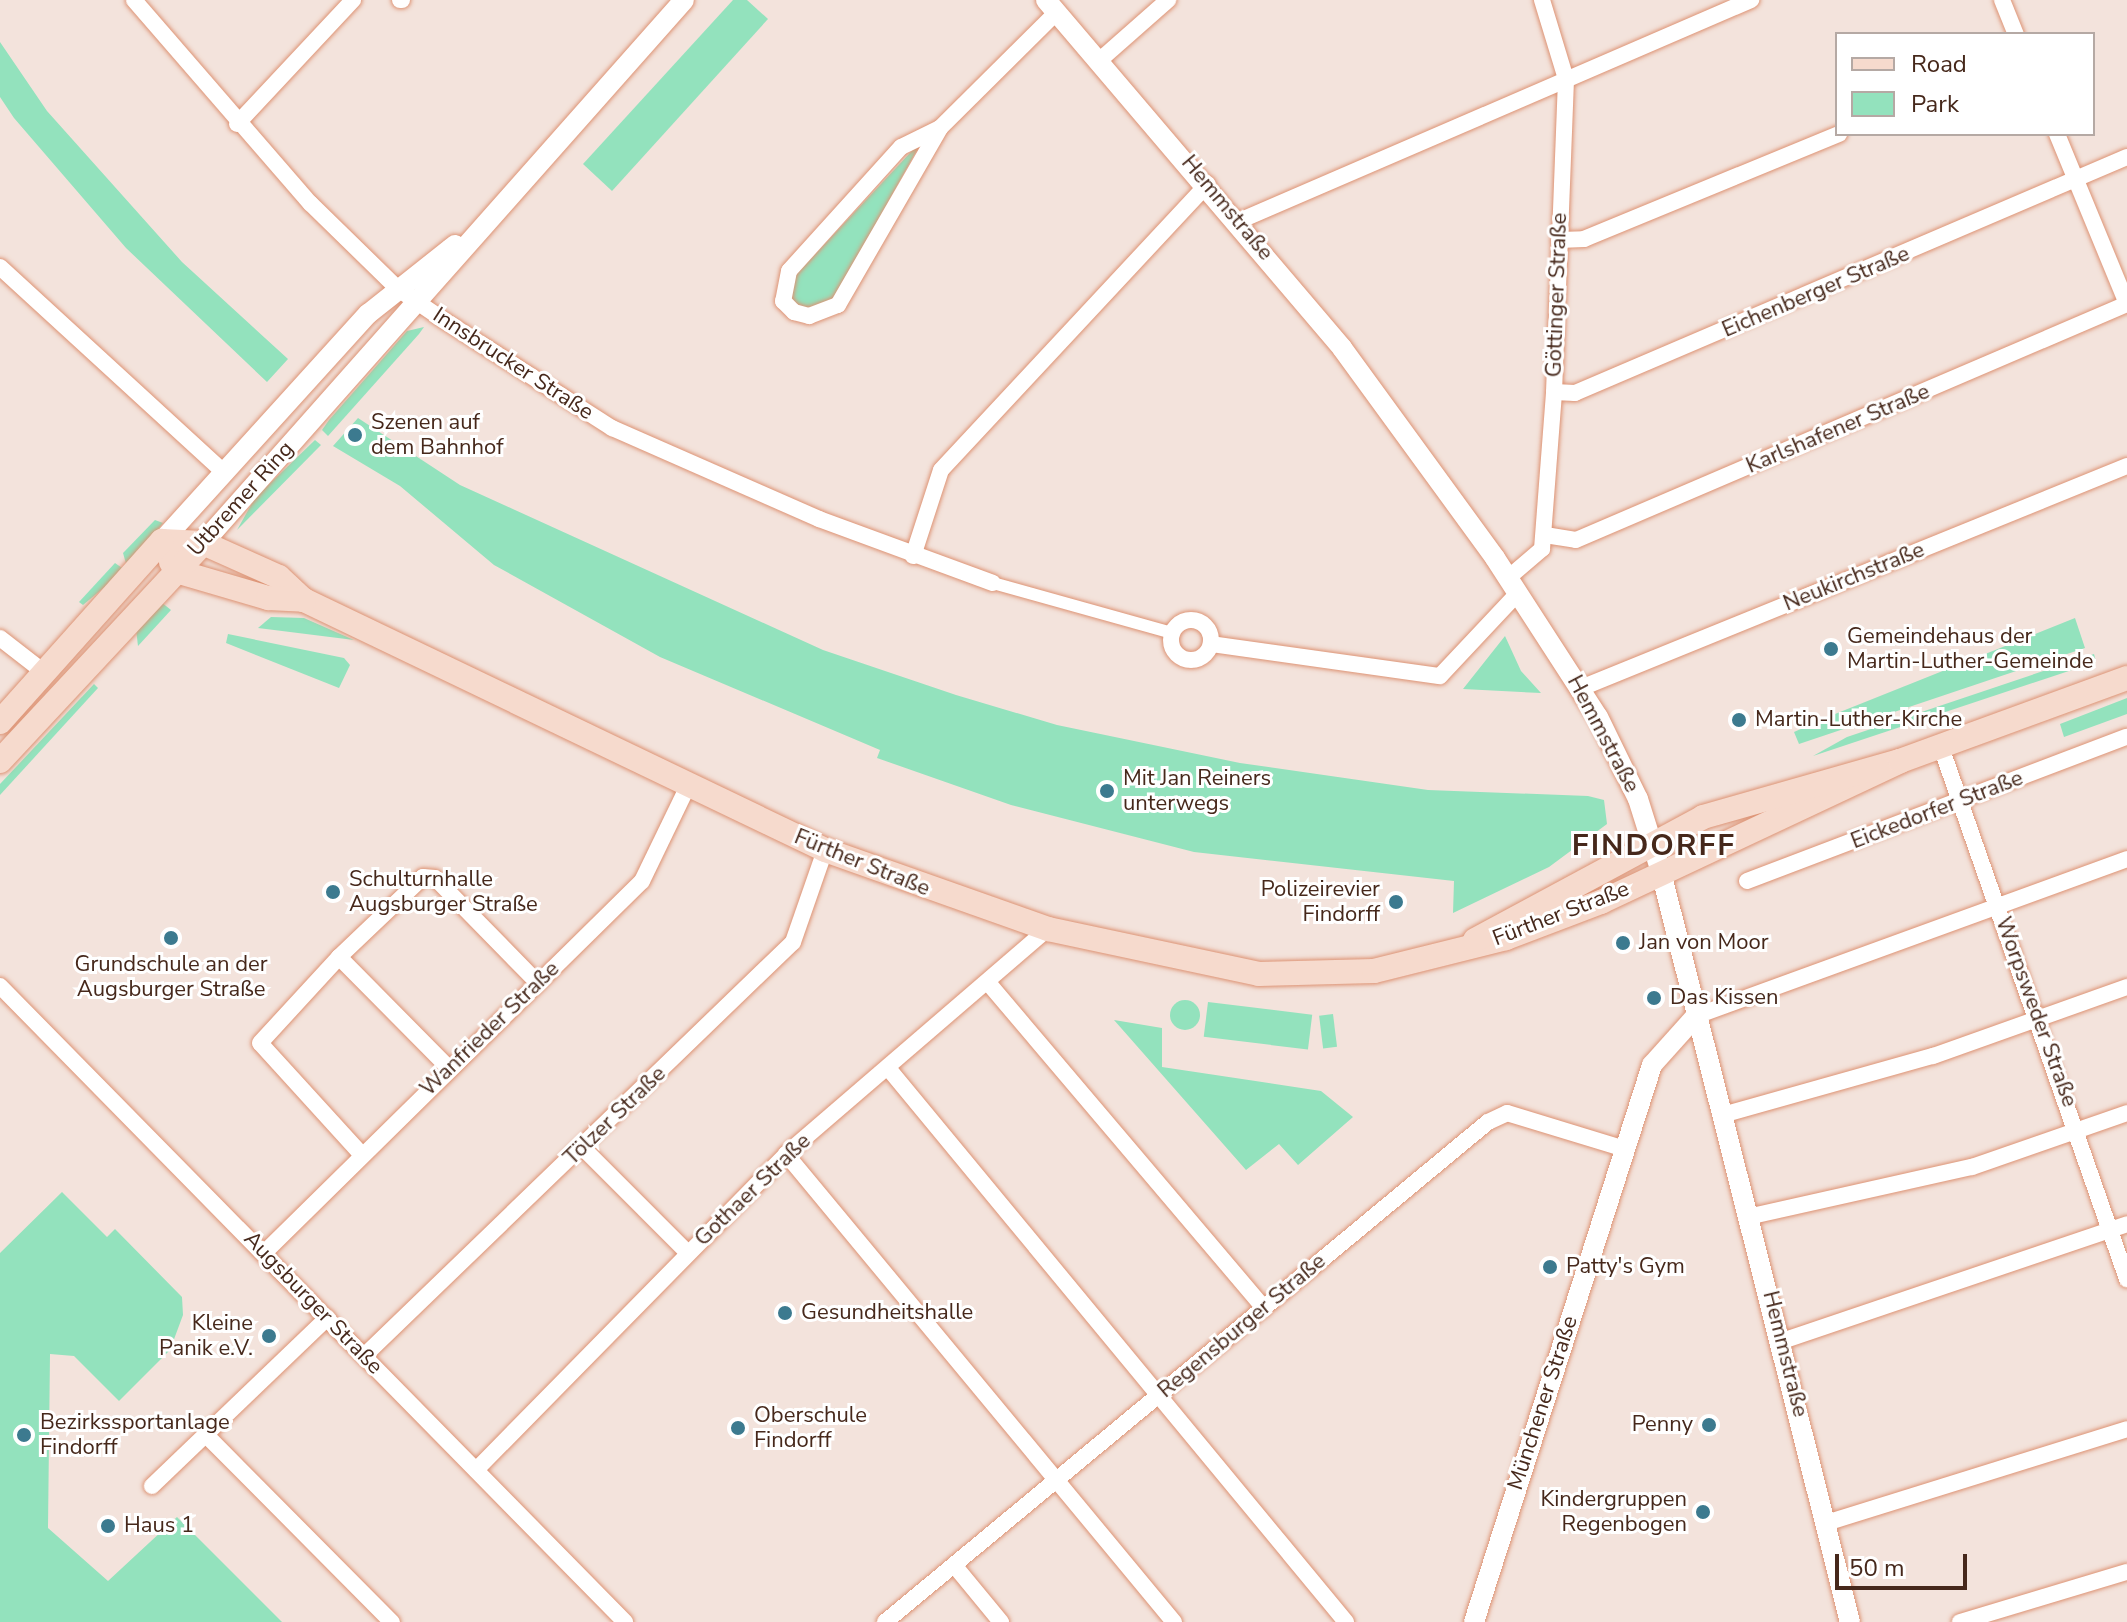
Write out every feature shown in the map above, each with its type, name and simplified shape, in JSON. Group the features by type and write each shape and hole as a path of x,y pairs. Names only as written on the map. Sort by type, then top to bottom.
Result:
{"main road":[{"name":"Fürther Straße","path":"162,541 203,543 279,577 304,600 825,850 1048,929 1180,961 1296,977 1374,971 1460,950 1587,907 1661,872"},
{"name":"Utbremer Ring","path":"0,722 162,541"},
{"path":"162,541 176,571"},
{"name":"Utbremer Ring","path":"0,761 203,543"},
{"name":"Fürther Straße","path":"176,571 268,598 304,600"},
{"path":"1652,842 1791,787 1900,761 2127,678"},
{"path":"1661,872 1900,761"},
{"name":"Fürther Straße","path":"1460,950 1652,842"}],"street":[{"name":"Innsbrucker Straße","path":"134,0 237,124 398,289 612,428 913,556 993,583"},
{"path":"237,124 353,0"},
{"name":"Utbremer Ring","path":"203,543 420,303 474,230 684,0"},
{"path":"1100,60 1168,0"},
{"name":"Göttinger Straße","path":"1542,0 1566,79 1554,392 1545,535"},
{"path":"1239,221 1751,0"},
{"path":"2002,0 2015,32"},
{"path":"940,128 901,147 789,271 783,301 794,312 809,316 838,305 940,128 1051,6"},
{"name":"Hemmstraße","path":"1051,6 1208,184 1342,348 1513,585 1581,688 1652,842 1661,872 1696,1016 1726,1114 1752,1216 1850,1622"},
{"path":"1559,240 1584,239 1835,136"},
{"path":"2058,136 2127,304"},
{"name":"Eichenberger Straße","path":"1554,392 1575,393 2127,157"},
{"path":"913,556 941,470 1208,184"},
{"name":"Utbremer Ring","path":"162,541 223,471 398,289 474,230"},
{"path":"0,267 223,471"},
{"name":"Karlshafener Straße","path":"1545,535 1576,540 2127,304"},
{"name":"Neukirchstraße","path":"1581,688 2127,466"},
{"path":"1211,644 1440,676 1542,549 1545,535"},
{"path":"993,583 1172,633"},
{"path":"1172,633 1186,621 1199,622 1211,644"},
{"path":"1172,633 1174,651 1184,659 1198,659 1211,644"},
{"path":"0,638 45,673"},
{"name":"Eickedorfer Straße","path":"1747,881 2127,737"},
{"name":"Worpsweder Straße","path":"1941,747 2039,1018 2127,1279"},
{"name":"Wanfrieder Straße","path":"264,1253 642,881 688,786"},
{"name":"Tölzer Straße","path":"364,1356 583,1148 793,942 825,850"},
{"path":"1696,1016 2127,859"},
{"path":"362,1155 260,1043 339,957 423,877 435,878 538,983"},
{"name":"Gothaer Straße","path":"476,1470 786,1154 990,985 1048,929"},
{"path":"339,957 450,1069"},
{"path":"990,985 1264,1308"},
{"name":"Augsburger Straße","path":"0,986 625,1622"},
{"path":"1726,1114 2039,1018 2127,987"},
{"name":"Münchener Straße","path":"1474,1622 1652,1065 1696,1016"},
{"path":"888,1068 1346,1622"},
{"name":"Regensburger Straße","path":"885,1622 1497,1117 1507,1113 1625,1149"},
{"path":"1752,1216 1972,1167 2127,1113"},
{"path":"583,1148 688,1253"},
{"path":"786,1154 1174,1622"},
{"path":"1782,1341 2127,1224"},
{"path":"152,1486 327,1318"},
{"path":"1826,1523 2127,1429"},
{"path":"206,1435 392,1622"},
{"path":"954,1565 1001,1622"},
{"path":"1960,1622 2127,1572"}],"green space":[{"path":"733,0 747,0 768,19 612,191 583,164"},
{"path":"0,42 47,111 182,262 288,359 267,382 126,248 14,118 0,97"},
{"path":"923,139 831,305 802,310 791,301 793,278"},
{"path":"424,327 328,436 322,430 329,420 407,331"},
{"path":"358,418 460,485 823,650 956,695 1057,725 1240,763 1428,790 1588,796 1604,800 1607,824 1549,867 1453,913 1454,881 1194,852 1011,805 877,758 880,750 660,657 494,565 400,486 333,446"},
{"path":"315,440 321,445 237,530 255,498"},
{"path":"155,520 163,523 127,567 123,553"},
{"path":"115,563 125,570 83,605 79,602"},
{"path":"161,602 171,610 138,646 136,629"},
{"path":"271,617 304,618 354,640 258,628"},
{"path":"2075,618 2085,648 1799,744 1794,732"},
{"path":"228,634 344,658 350,665 339,688 226,643"},
{"path":"1505,636 1521,671 1541,693 1463,689"},
{"path":"2094,654 2096,662 1813,756 1847,737"},
{"path":"94,684 98,688 0,795 0,784"},
{"path":"2127,698 2127,714 2064,737 2060,724"},
{"path":"1185,1000 1196,1004 1200,1015 1196,1026 1185,1030 1174,1026 1170,1015 1174,1004"},
{"path":"1208,1002 1312,1015 1308,1050 1204,1037"},
{"path":"1333,1014 1337,1047 1323,1048 1319,1016"},
{"path":"1114,1020 1162,1028 1162,1067 1321,1091 1353,1117 1298,1165 1279,1144 1246,1170"},
{"path":"62,1192 107,1237 115,1229 182,1297 183,1315 170,1350 119,1401 74,1356 50,1354 48,1528 108,1581 177,1517 282,1622 0,1622 0,1253"}],"place":[{"name":"Szenen auf dem Bahnhof","path":"355,435"},
{"name":"Gemeindehaus der Martin-Luther-Gemeinde","path":"1831,649"},
{"name":"Martin-Luther-Kirche","path":"1739,720"},
{"name":"Mit Jan Reiners unterwegs","path":"1107,791"},
{"name":"Schulturnhalle Augsburger Straße","path":"333,892"},
{"name":"Polizeirevier Findorff","path":"1396,902"},
{"name":"Grundschule an der Augsburger Straße","path":"171,938"},
{"name":"Jan von Moor","path":"1623,943"},
{"name":"Das Kissen","path":"1654,998"},
{"name":"Patty's Gym","path":"1550,1267"},
{"name":"Gesundheitshalle","path":"785,1313"},
{"name":"Kleine Panik e.V.","path":"269,1336"},
{"name":"Penny","path":"1709,1425"},
{"name":"Oberschule Findorff","path":"738,1428"},
{"name":"Bezirkssportanlage Findorff","path":"24,1435"},
{"name":"Kindergruppen Regenbogen","path":"1703,1512"},
{"name":"Haus 1","path":"108,1526"}],"district":[{"name":"FINDORFF","path":"1654,846"}]}
